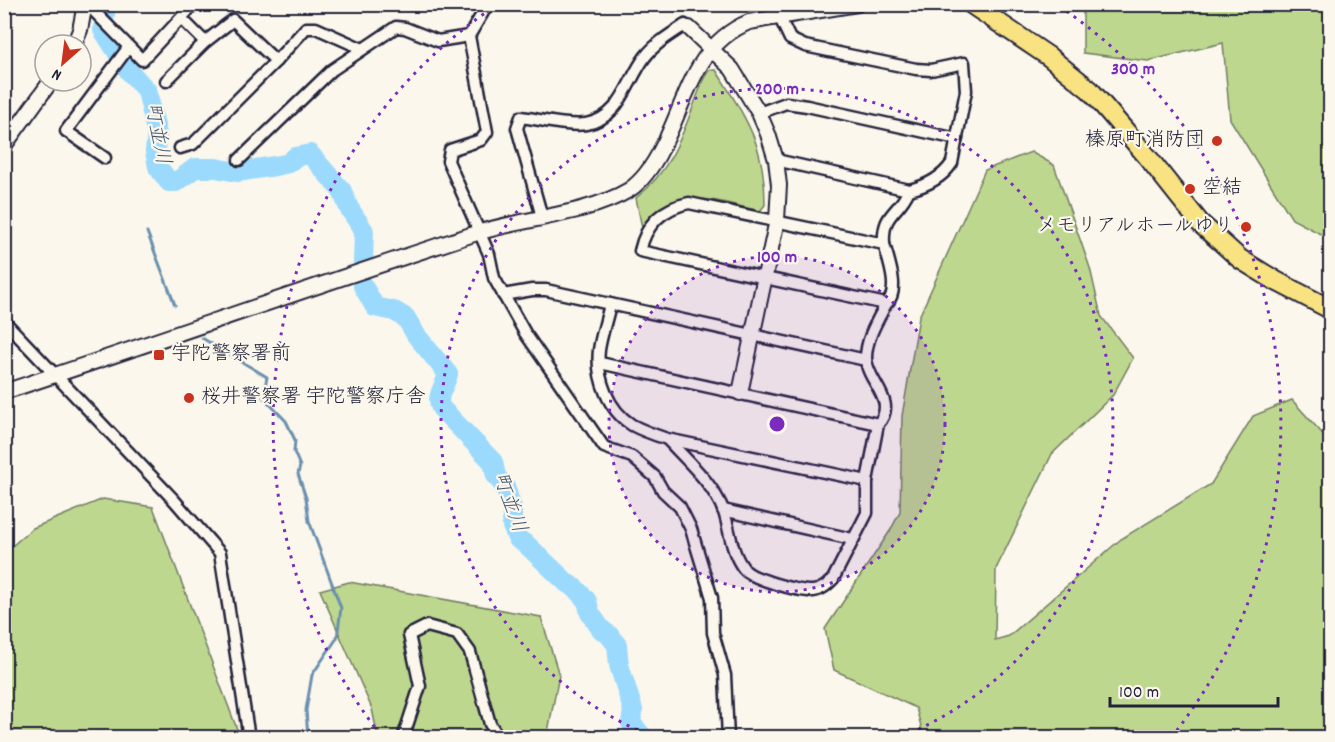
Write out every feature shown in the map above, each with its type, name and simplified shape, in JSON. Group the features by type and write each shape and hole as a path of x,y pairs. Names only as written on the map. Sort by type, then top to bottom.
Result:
{"highway":[{"path":"971,4 1048,56 1090,90 1200,223 1240,259 1330,309"}],"street":[{"path":"79,33 86,4"},
{"path":"86,4 142,60 194,4"},
{"path":"488,4 470,36 488,132 481,140 450,150 448,161 489,254 494,278 525,333 604,447 632,457 655,477 663,491 680,507 691,529 712,598 713,633 725,675 728,738"},
{"path":"4,392 479,232 592,206 611,199 631,189 653,166 669,135 690,82 711,48 735,28 749,22 779,16 857,4"},
{"path":"776,160 909,190 924,186 947,170 955,153 966,91 964,63 931,70 916,69 805,46 790,39 779,16"},
{"path":"182,19 205,42"},
{"path":"166,81 205,42 233,20 276,61"},
{"path":"542,217 517,128 521,117 584,124 601,119 620,102 645,57 659,42 685,25 732,69 759,113 776,160 779,185 777,220 740,393"},
{"path":"239,160 332,70 396,27 438,40 470,36"},
{"path":"180,148 193,144 306,28 316,28 363,49"},
{"path":"105,158 66,130 128,48"},
{"path":"4,146 42,93"},
{"path":"759,113 786,103 957,139"},
{"path":"667,439 707,483 723,510 735,552 744,570 755,578 812,591 827,586 867,513 867,481 878,424 882,420 884,398 866,360 873,328 892,297 893,284 883,229 890,216 905,200 909,190"},
{"path":"884,244 699,204 680,205 659,215 642,240 640,251 886,304"},
{"path":"503,295 546,290 866,360"},
{"path":"610,304 599,352 601,379 607,397 618,413 629,423 667,439 867,481"},
{"path":"4,321 159,484 220,553 249,738"},
{"path":"600,363 878,424"},
{"path":"723,510 852,539"},
{"path":"403,738 420,686 409,635 427,627 457,634 470,652 490,724 499,738"}],"green space":[{"path":"1083,5 1284,5 1301,11 1330,7 1330,239 1292,219 1230,119 1223,43 1148,61 1083,53"},
{"path":"709,70 716,70 752,133 762,165 765,205 760,211 711,200 695,198 680,200 666,204 653,213 642,228 636,198 650,186 670,158"},
{"path":"1031,152 1054,165 1090,268 1101,316 1133,358 1113,395 1052,454 996,569 995,640 1009,636 1121,539 1211,484 1253,416 1292,400 1330,442 1330,737 924,737 916,708 834,670 825,629 890,531 900,512 902,416 919,317 985,170"},
{"path":"103,499 153,507 240,737 5,737 5,552 33,528"},
{"path":"349,582 541,617 559,675 547,737 378,737 372,709 320,590"}],"waterway":[{"name":"町並川","path":"106,4 103,30 129,71 147,91 157,134 155,151 158,167 169,182 176,182 195,168 216,168 237,172 289,163 295,157 310,154 342,191 349,208 364,231 363,262"},
{"path":"147,232 175,305"},
{"name":"町並川","path":"363,286 375,307 394,311 406,318 416,335 448,374 439,404 493,462 496,476 505,487 512,508 512,526 518,539 576,589 587,601 590,613 601,629 617,645 619,665 633,710 631,723 644,738"},
{"path":"202,338 267,377 263,397 286,421 295,440 294,452 300,466 298,474 306,498 309,521 341,608 337,638 312,675 306,710 308,738"}],"place":[{"name":"榛原町消防団","path":"1217,141"},
{"name":"空結","path":"1190,189"},
{"name":"メモリアルホールゆり","path":"1246,227"},
{"name":"宇陀警察署前","path":"159,355"},
{"name":"桜井警察署 宇陀警察庁舎","path":"189,398"}]}
